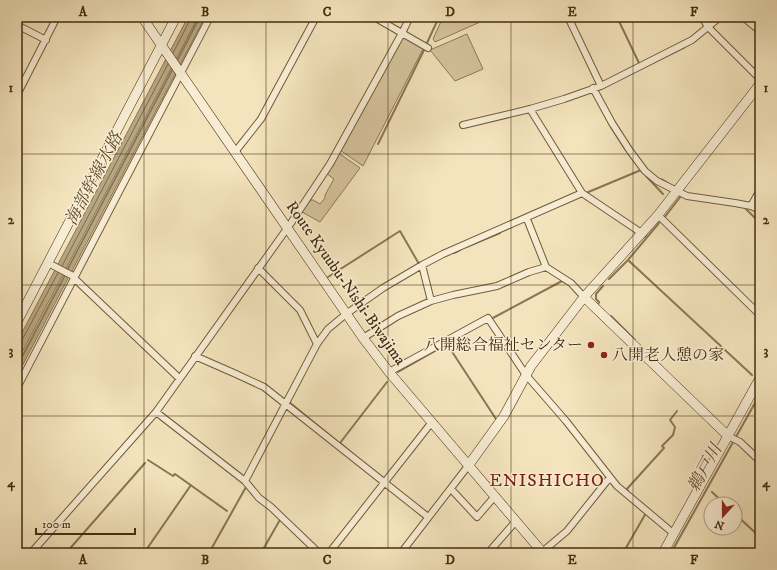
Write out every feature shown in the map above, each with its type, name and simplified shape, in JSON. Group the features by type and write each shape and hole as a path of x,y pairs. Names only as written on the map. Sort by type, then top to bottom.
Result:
{"street":[{"path":"17,95 58,17"},
{"name":"Route Kyuubu-Nishi-Biwajima","path":"142,17 363,338 468,466 543,553"},
{"path":"17,322 52,265 176,17"},
{"path":"17,388 180,71 210,17"},
{"path":"235,152 261,119 316,17"},
{"path":"374,17 428,48"},
{"path":"31,553 156,412 291,223 330,164 410,17"},
{"path":"568,17 601,86"},
{"path":"401,553 451,489 504,416 532,366 584,297 643,234 760,84 708,27 702,17"},
{"path":"463,125 530,109 601,86 692,40 720,17"},
{"path":"743,17 758,22"},
{"path":"752,17 758,22 760,31"},
{"path":"17,25 46,40"},
{"path":"593,88 626,146 645,171 657,181 687,196 751,206 760,210"},
{"path":"530,109 582,193 643,234"},
{"path":"751,206 760,190"},
{"path":"245,481 317,344 328,329 346,314 383,288 422,265 443,254 582,193"},
{"path":"658,215 760,315"},
{"path":"527,218 546,267 571,283 730,437 739,442 760,461"},
{"path":"52,265 74,277 179,378"},
{"path":"422,265 431,301"},
{"path":"363,338 398,316 431,301 453,294 498,286 529,272 546,267"},
{"path":"258,268 300,310 317,344"},
{"path":"390,372 488,318 526,375 566,421 617,486 673,533"},
{"path":"195,356 264,387 428,517"},
{"path":"662,553 730,437 760,378"},
{"path":"156,412 245,481 258,498 271,507 319,553"},
{"path":"329,553 432,422"},
{"path":"543,553 567,531 607,481 612,479"},
{"path":"451,489 477,517 495,496"},
{"path":"488,553 516,521"}],"shaded area":[{"path":"443,17 472,17 480,22 435,42 433,39"},
{"path":"467,34 483,69 455,81 430,50"},
{"path":"404,37 424,47 363,166 340,150 401,38"},
{"path":"340,154 360,168 320,222 302,212 302,210 311,200 320,204 325,198 325,195 334,179 326,173 337,155"}],"water":[{"path":"188,17 198,17 17,362 17,342"},
{"path":"199,17 205,17 17,376 17,365"}],"waterway":[{"path":"427,43 439,17"},
{"path":"617,17 639,63"},
{"path":"630,74 685,47"},
{"path":"378,144 424,50"},
{"path":"611,127 625,149"},
{"path":"586,193 641,170"},
{"path":"646,176 663,194"},
{"path":"659,179 671,185"},
{"path":"664,218 681,196 683,196"},
{"path":"744,207 760,223"},
{"path":"609,279 628,260 659,223"},
{"path":"504,230 512,227"},
{"path":"328,277 400,231 419,264"},
{"path":"466,247 500,233"},
{"path":"454,253 460,250"},
{"path":"628,260 752,375"},
{"path":"491,319 562,281 566,283"},
{"path":"598,305 599,302 596,299 596,294 603,286"},
{"path":"611,316 635,340"},
{"path":"398,372 458,338"},
{"path":"447,344 496,419"},
{"path":"353,454 340,443 387,382"},
{"name":"鵜戸川","path":"671,553 760,394"},
{"path":"289,402 339,443"},
{"path":"628,491 626,490 664,448 662,446 673,435 675,427 670,420 677,411"},
{"path":"148,460 173,476 175,474 227,511"},
{"path":"66,553 145,463"},
{"path":"144,553 191,485"},
{"path":"209,553 246,487 254,496"},
{"path":"712,492 716,496"},
{"path":"623,553 646,513"},
{"path":"261,553 281,518"},
{"path":"743,521 760,537"}],"place":[{"name":"八開総合福祉センター","path":"591,345"},
{"name":"八開老人憩の家","path":"604,355"}],"district":[{"name":"ENISHICHO","path":"547,481"}],"water label":[{"name":"海部幹線水路","path":"94,179"}]}
